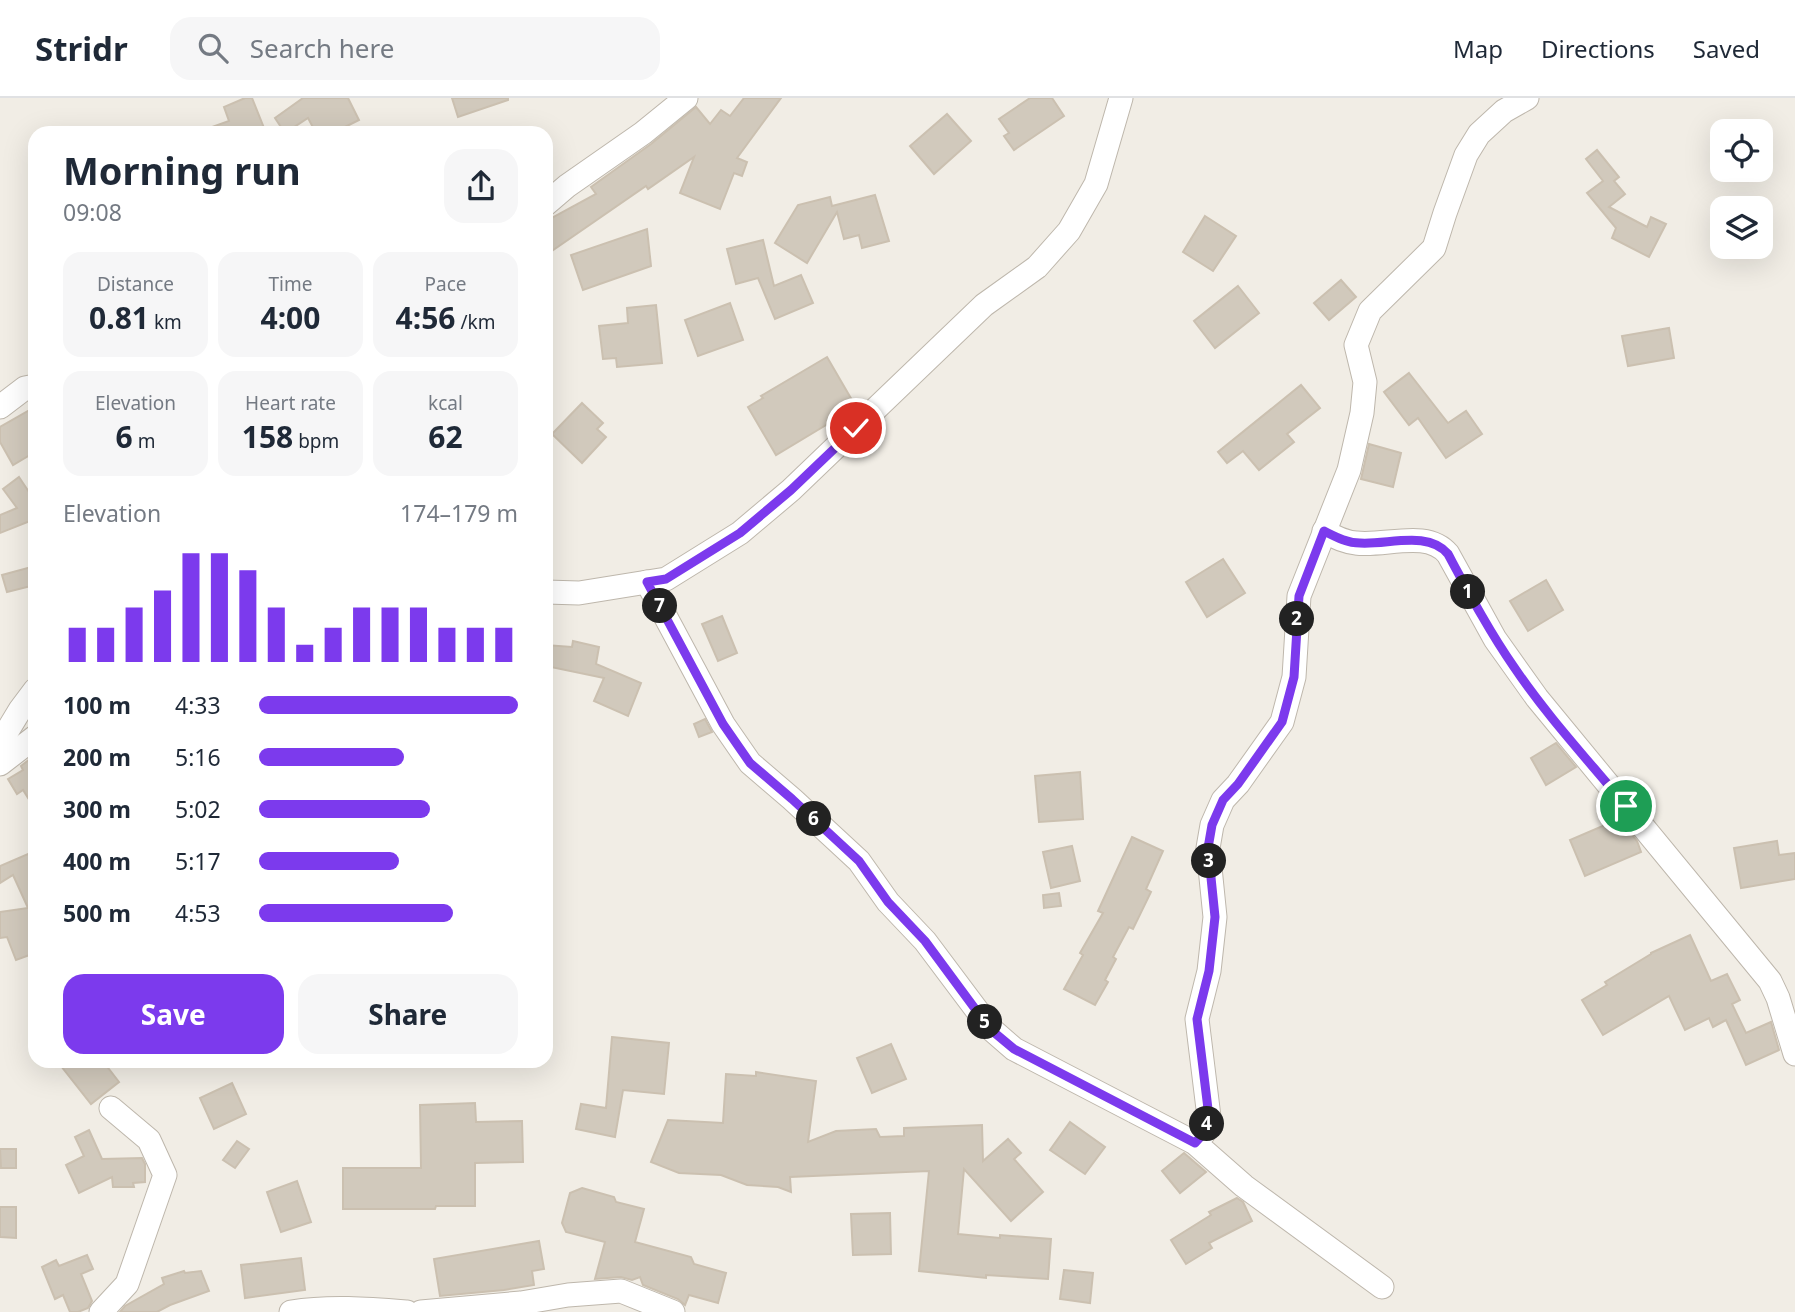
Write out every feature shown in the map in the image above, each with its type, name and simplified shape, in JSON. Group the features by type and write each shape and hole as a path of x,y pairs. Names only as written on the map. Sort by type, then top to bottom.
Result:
{"street":[{"path":"553,198 643,133 686,98"},
{"path":"553,593 579,593 666,579 740,533 791,490 984,304 1037,267 1069,231 1096,184 1121,98"},
{"path":"1195,1143 1204,1133 1209,1117 1197,1019 1209,971 1215,917 1208,848 1212,825 1223,800 1238,784 1282,722 1294,677 1299,596 1349,470 1362,413 1365,382 1356,345 1370,311 1434,248 1466,155 1479,134 1504,111 1527,98"},
{"path":"0,407 28,387"},
{"path":"1324,531 1340,540 1359,544 1426,541 1442,547 1495,639 1537,698 1769,981 1786,993 1795,1055"},
{"path":"647,582 723,724 750,763 859,861 888,902 925,941 990,1029 1014,1049 1195,1143 1244,1186 1382,1287"},
{"path":"0,743 28,699"},
{"path":"0,764 28,742"},
{"path":"101,1312 127,1284 165,1175 149,1140 111,1108"},
{"path":"421,1312 521,1303 568,1295 673,1312"},
{"path":"291,1312 317,1308 407,1312"}],"building":[{"path":"245,98 252,98 263,126 215,126 229,121 224,107"},
{"path":"303,98 348,98 359,120 347,126 312,126 308,118 296,126 280,126 275,118"},
{"path":"452,98 508,98 508,100 458,117"},
{"path":"744,98 781,98 737,158 747,162 742,176 734,173 720,209 680,193 694,157 648,189 646,186 553,250 553,217 596,194 591,187 651,144 696,107 710,124 721,110 730,116"},
{"path":"1030,98 1052,98 1064,116 1014,150 1004,136 1009,133 999,119"},
{"path":"947,114 971,141 934,174 910,146"},
{"path":"1597,150 1619,177 1614,181 1625,194 1609,207 1647,227 1651,217 1666,224 1649,257 1612,238 1616,228 1587,193 1603,181 1586,159"},
{"path":"875,195 889,241 862,248 859,235 844,239 837,212 807,263 775,243 798,205 830,197 832,206"},
{"path":"1205,216 1236,236 1213,271 1183,252"},
{"path":"647,229 651,266 583,290 571,255"},
{"path":"763,240 774,286 801,275 813,303 775,319 758,278 736,284 727,249"},
{"path":"1341,280 1356,297 1329,320 1314,303"},
{"path":"1238,286 1259,313 1215,348 1194,321"},
{"path":"730,303 743,340 698,356 685,320"},
{"path":"656,305 662,363 617,367 616,358 603,359 599,326 628,323 627,308"},
{"path":"1669,328 1674,358 1628,366 1622,336"},
{"path":"827,357 856,407 776,455 748,407 763,398 761,396"},
{"path":"1409,373 1448,423 1466,411 1482,434 1446,458 1418,418 1409,425 1384,392"},
{"path":"1301,385 1320,408 1287,434 1294,442 1259,470 1243,451 1227,463 1218,452"},
{"path":"582,403 603,423 597,429 606,437 582,463 553,433"},
{"path":"28,411 28,456 13,465 0,442 0,427"},
{"path":"1369,444 1401,453 1393,487 1361,479"},
{"path":"19,477 28,490 28,522 0,533 0,515 17,508 3,489"},
{"path":"1223,559 1245,593 1207,617 1186,582"},
{"path":"28,568 28,587 7,592 2,575"},
{"path":"1546,580 1563,610 1528,631 1510,601"},
{"path":"722,616 737,653 718,661 702,624"},
{"path":"573,641 599,647 596,664 641,683 628,716 594,701 604,678 553,667 553,646 572,647"},
{"path":"705,719 712,732 699,737 694,724"},
{"path":"1556,743 1576,767 1546,785 1531,758"},
{"path":"28,760 28,798 23,790 17,794 8,779 23,770 21,766"},
{"path":"1080,772 1083,819 1039,822 1035,776"},
{"path":"1619,819 1637,841 1641,852 1585,876 1570,840"},
{"path":"1132,837 1163,851 1146,889 1151,892 1133,929 1129,927 1113,957 1116,959 1105,980 1108,982 1095,1005 1064,989 1083,955 1080,953 1103,913 1098,911"},
{"path":"1777,841 1779,855 1795,853 1795,879 1741,888 1734,848"},
{"path":"1072,846 1080,881 1051,888 1043,852"},
{"path":"28,854 28,908 13,875 0,883 0,866"},
{"path":"1059,893 1061,906 1044,908 1043,895"},
{"path":"28,908 28,956 16,960 7,937 0,938 0,912"},
{"path":"1690,935 1711,981 1727,974 1740,1000 1732,1004 1746,1033 1771,1022 1779,1050 1746,1065 1726,1020 1713,1027 1709,1018 1685,1030 1669,996 1603,1035 1582,1000 1651,953"},
{"path":"612,1037 669,1043 664,1094 623,1090 615,1137 576,1129 581,1104 606,1108"},
{"path":"891,1044 906,1079 872,1093 857,1058"},
{"path":"63,1068 108,1068 119,1082 91,1104"},
{"path":"756,1072 816,1081 808,1142 836,1131 876,1129 880,1137 904,1136 904,1128 982,1125 983,1161 1008,1139 1021,1153 1014,1159 1043,1192 1011,1221 964,1169 958,1234 1051,1239 1048,1279 986,1275 986,1278 919,1271 929,1171 790,1177 791,1192 778,1187 747,1185 721,1175 679,1173 651,1162 668,1120 723,1123 726,1074 756,1076"},
{"path":"232,1083 246,1114 214,1129 200,1098"},
{"path":"475,1103 476,1122 522,1121 523,1162 475,1163 475,1206 343,1209 343,1168 421,1168 420,1105"},
{"path":"1070,1122 1105,1147 1085,1174 1050,1150"},
{"path":"89,1130 102,1159 142,1158 145,1164 145,1182 133,1183 134,1187 113,1187 112,1177 79,1193 66,1165 84,1156 75,1137"},
{"path":"237,1141 249,1149 235,1168 223,1160"},
{"path":"0,1149 16,1149 16,1168 1,1168"},
{"path":"1184,1153 1206,1172 1180,1193 1162,1171"},
{"path":"297,1181 311,1222 281,1232 267,1192"},
{"path":"582,1188 614,1197 616,1202 644,1209 635,1242 691,1257 694,1264 726,1273 718,1303 689,1295 685,1305 678,1299 643,1285 640,1277 632,1280 621,1277 595,1279 605,1242 566,1232 562,1223 570,1193"},
{"path":"1237,1198 1243,1202 1252,1221 1209,1243 1212,1248 1186,1264 1171,1240 1211,1215 1209,1212"},
{"path":"0,1207 16,1207 16,1238 0,1237"},
{"path":"890,1213 891,1254 853,1255 851,1214"},
{"path":"539,1241 544,1269 532,1271 534,1285 440,1296 434,1259"},
{"path":"87,1255 93,1269 81,1274 92,1301 88,1308 70,1312 63,1295 55,1299 42,1267 56,1260 59,1266"},
{"path":"301,1258 305,1290 245,1298 241,1265"},
{"path":"1064,1270 1093,1273 1090,1303 1060,1299"},
{"path":"184,1271 201,1271 209,1291 157,1312 120,1312 125,1306 164,1284 162,1278"}],"route":[{"path":"856,428 791,490 740,533 666,579 647,582 723,724 750,763 859,861 888,902 925,941 990,1029 1014,1049 1195,1143 1204,1133 1209,1117 1197,1019 1209,971 1215,917 1208,848 1212,825 1223,800 1238,784 1282,722 1294,677 1299,596 1324,531 1340,540 1359,544 1426,541 1442,547 1495,639 1515,668 1626,806"}]}
